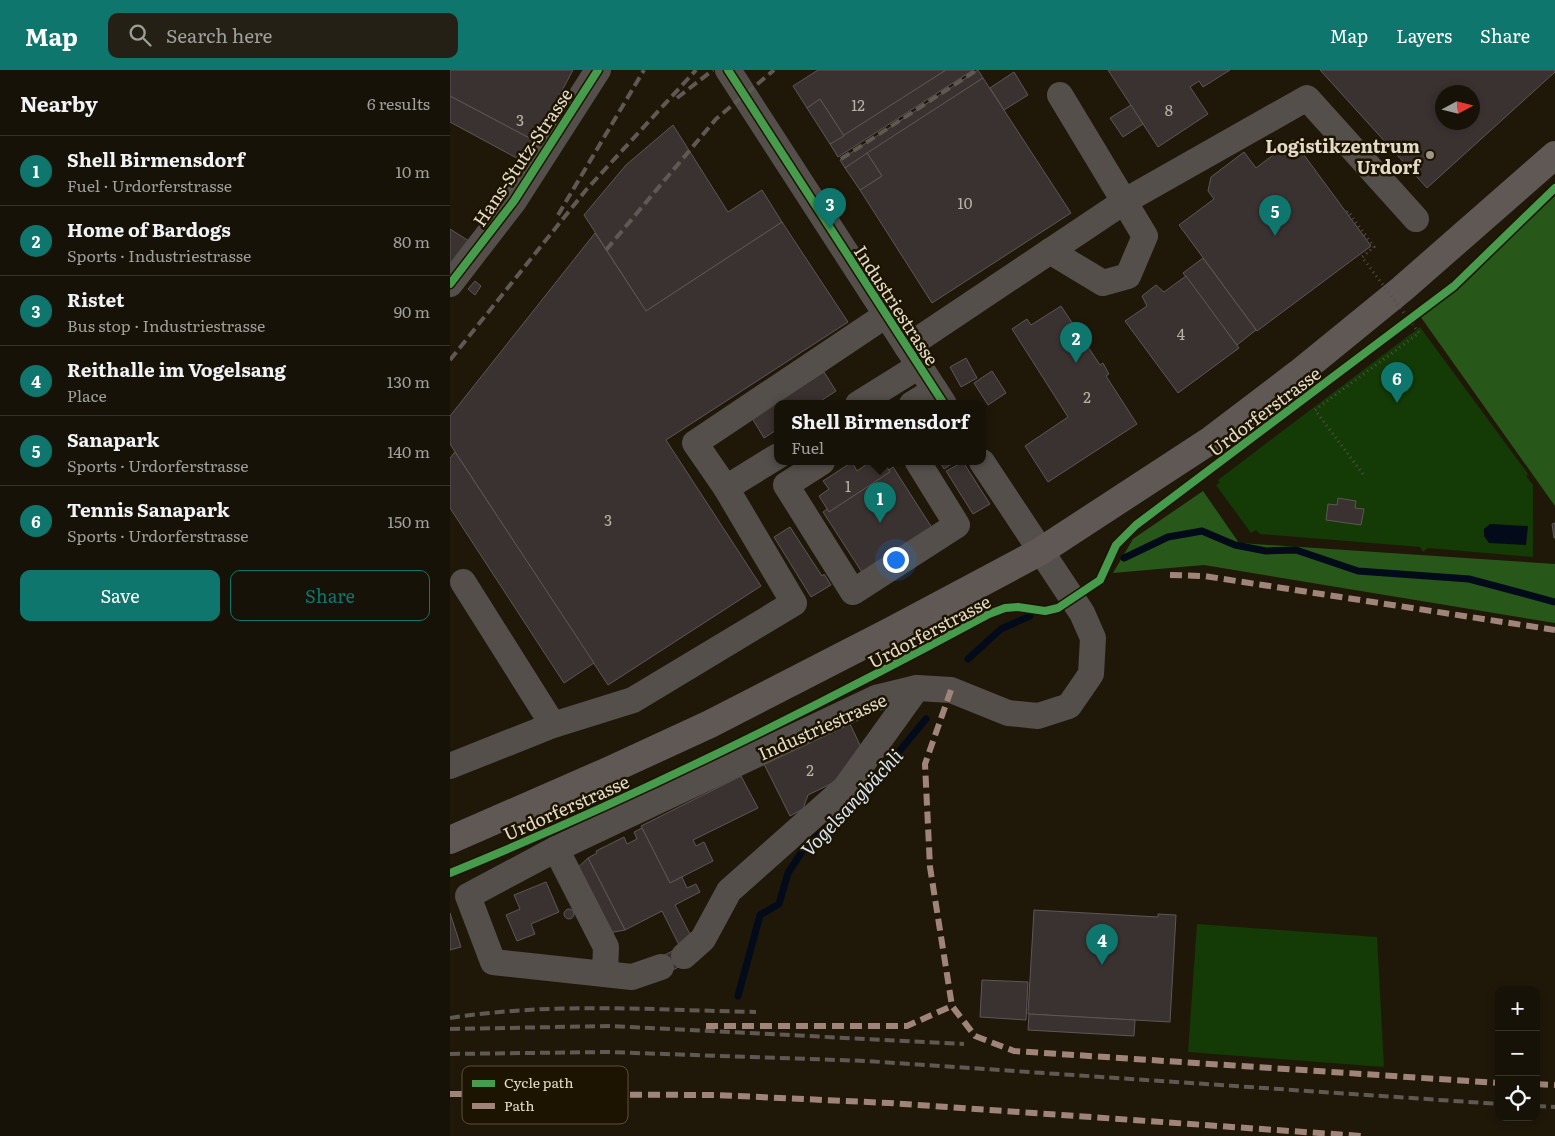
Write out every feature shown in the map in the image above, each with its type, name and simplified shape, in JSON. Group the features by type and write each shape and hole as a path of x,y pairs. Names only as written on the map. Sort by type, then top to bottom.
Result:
{"main road":[{"name":"Urdorferstrasse","path":"450,840 710,724 892,632 1041,551 1211,440 1299,373 1402,289 1555,156"}],"street":[{"name":"Hans-Stutz-Strasse","path":"450,284 514,201 598,70"},
{"name":"Industriestrasse","path":"728,70 939,397"},
{"path":"1050,251 1104,283 1128,276 1145,236 1060,95"},
{"path":"863,400 913,356 1050,251 1125,201 1307,98 1416,219"},
{"path":"450,766 553,725 633,700 794,603 726,488 695,443 886,316"},
{"path":"726,488 774,458"},
{"path":"817,465 786,485 853,592 957,525 920,465"},
{"name":"Industriestrasse","path":"606,974 493,962 468,896 556,850 876,698 917,688 952,690 1008,713 1038,716 1069,706 1092,674 1093,638 1082,614 984,465"},
{"path":"462,582 553,725"},
{"path":"684,956 704,939 729,891 845,788 917,688"},
{"path":"556,850 606,947 606,974 632,976 661,967"}],"path":[{"path":"1348,213 1374,247 1362,257 1419,333 1315,410 1363,474"},
{"path":"1400,328 1415,317"}],"green space":[{"path":"1555,196 1555,506 1420,316"},
{"path":"1420,327 1528,474 1526,476 1533,485 1533,557 1428,548 1423,552 1420,547 1260,534 1256,530 1251,533 1216,485 1220,483 1218,480"},
{"path":"1203,491 1239,543 1555,564 1555,623 1204,565 1113,573 1133,539"},
{"path":"1197,924 1377,937 1384,1067 1188,1052"}],"water":[{"path":"1490,524 1528,526 1526,545 1489,543 1484,536 1484,529"}],"building":[{"path":"450,70 573,70 535,141 450,96"},
{"path":"818,70 946,70 844,136 820,99 807,108 793,86"},
{"path":"946,70 973,70 838,157 830,144"},
{"path":"978,70 983,78 845,168 840,160"},
{"path":"1108,70 1230,70 1203,87 1199,81 1190,87 1208,114 1158,147"},
{"name":"Logistikzentrum Urdorf","path":"1320,70 1555,70 1427,188"},
{"path":"1014,72 1028,95 1004,110 990,88"},
{"path":"983,78 1071,213 932,303 860,190 882,176 867,153"},
{"path":"450,96 535,141 524,162 450,122"},
{"path":"820,99 844,136 830,144 807,108"},
{"path":"1131,105 1143,124 1123,137 1110,118"},
{"path":"673,125 728,212 762,190 782,222 646,311 584,215 626,165"},
{"path":"1293,140 1371,246 1257,331 1179,225 1214,199 1208,191 1211,177 1244,152 1256,168"},
{"path":"867,153 882,176 860,190 845,168"},
{"path":"782,222 848,322 666,440 761,586 608,685 450,444 450,416 595,233 646,311"},
{"path":"450,229 469,241 450,265"},
{"path":"1203,258 1256,330 1237,345 1183,273"},
{"path":"1186,276 1239,348 1178,393 1125,321 1147,306 1142,296 1156,285 1164,292"},
{"path":"475,281 481,286 475,295 468,289"},
{"path":"1061,306 1100,365 1103,363 1109,374 1106,376 1137,424 1048,482 1025,446 1068,417 1012,329 1027,319 1031,325"},
{"path":"966,358 977,378 961,387 950,367"},
{"path":"992,371 1006,393 988,405 974,383"},
{"path":"824,372 836,391 822,400 780,400"},
{"path":"774,404 774,432 764,438 752,418"},
{"path":"455,452 594,663 564,683 450,508 450,458"},
{"path":"847,465 854,465 857,471 866,465 886,465 890,472 829,512 819,496 829,489 823,481"},
{"path":"942,465 950,465 944,469"},
{"path":"957,465 965,465 990,504 973,514 946,471"},
{"path":"893,467 936,534 867,580 823,512 827,509 829,512 890,472 889,470"},
{"path":"1338,498 1356,501 1355,508 1364,509 1361,525 1326,520 1328,504 1337,505"},
{"path":"1555,523 1555,538 1554,538 1552,524"},
{"path":"790,527 822,576 824,574 831,585 811,597 774,537"},
{"path":"849,722 861,747 853,773 808,795 803,809 790,816 764,764"},
{"path":"741,776 758,808 693,840 696,846 704,842 713,861 670,883 641,826"},
{"path":"642,828 670,883 682,877 687,888 696,884 700,892 675,905 694,942 688,962 665,974 657,959 680,947 662,911 625,930 588,858 597,853 596,851 624,837 627,844 637,839 634,832"},
{"path":"588,858 625,930 587,937 561,883"},
{"path":"546,882 559,912 531,924 535,934 517,941 506,915 520,909 514,895"},
{"path":"569,909 574,914 569,919 564,914"},
{"path":"1034,910 1158,917 1158,914 1176,915 1170,1022 1028,1014"},
{"path":"450,913 461,947 450,950"},
{"path":"982,980 1028,982 1026,1020 980,1017"},
{"path":"1029,1014 1135,1020 1134,1036 1028,1030"}],"waterway":[{"name":"Vogelsangbächli","path":"1124,558 1168,537 1202,531 1235,545 1266,551 1296,550 1358,571 1469,579 1555,602"},
{"name":"Vogelsangbächli","path":"968,659 1001,629 1030,616"},
{"name":"Vogelsangbächli","path":"738,996 760,915 779,904 788,873 805,847 866,791 926,719"}],"railway":[{"path":"558,215 644,70"},
{"path":"450,360 586,190 696,70"},
{"path":"677,98 713,70"},
{"path":"606,250 716,119 774,70"},
{"path":"841,159 977,70"},
{"path":"450,1018 526,1010 603,1008 756,1012"},
{"path":"450,1029 612,1026 964,1044"},
{"path":"450,1054 607,1052 867,1061 1495,1104"},
{"path":"1540,1106 1555,1107"}],"marked path":[{"path":"1170,575 1204,576 1555,630"},
{"path":"951,690 925,764 930,867 952,1006 975,1036 1014,1051 1495,1083"},
{"path":"706,1026 907,1026 952,1006"},
{"path":"1540,1084 1555,1085"},
{"path":"450,1094 462,1094"},
{"path":"628,1095 716,1095 889,1103 1362,1136"}],"cycle path":[{"path":"450,284 514,201 598,70"},
{"path":"728,70 941,400"},
{"path":"450,873 588,814 723,751 857,684 989,614 1005,608 1018,607 1045,611 1058,608 1100,580 1116,545 1136,525 1454,286 1555,188"}],"place":[{"name":"Logistikzentrum Urdorf","path":"1430,155"},
{"name":"Ristet","path":"830,229"},
{"name":"Sanapark","path":"1275,236"},
{"name":"Home of Bardogs","path":"1076,363"},
{"name":"Tennis Sanapark","path":"1397,403"},
{"name":"Shell Birmensdorf","path":"880,523"},
{"name":"Reithalle im Vogelsang","path":"1102,965"}]}
